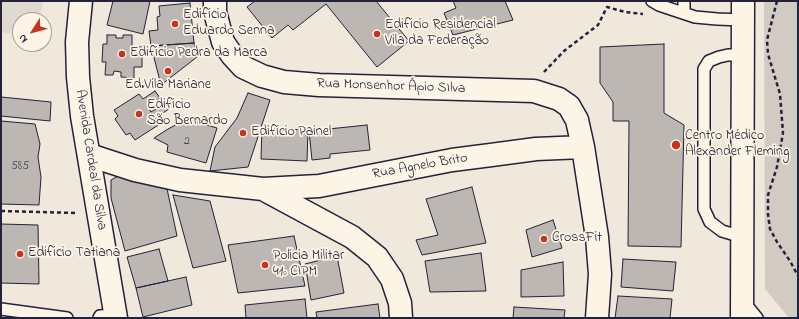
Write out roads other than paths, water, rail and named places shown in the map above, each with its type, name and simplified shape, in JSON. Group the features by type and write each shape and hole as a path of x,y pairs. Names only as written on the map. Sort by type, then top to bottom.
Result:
{"street":[{"name":"Avenida Cardeal da Silva","path":"81,1 77,42 78,77 82,116 98,214 110,317"},
{"name":"Rua Monsenhor Ápio SIlva","path":"215,1 215,12 223,42 243,67 262,76 284,82 319,85 534,91 559,99 569,106 577,120 583,147"},
{"path":"742,309 743,10"},
{"name":"Rua Agnelo Brito","path":"89,155 135,170 180,180 263,189 319,186 437,163 483,156 536,149 583,147"},
{"path":"583,147 597,237 600,274 597,318"},
{"path":"263,189 352,237 377,257 392,279 400,303 401,318"}],"lane":[{"path":"652,1 659,5 695,17 718,19 743,10"},
{"path":"684,1 684,14"},
{"path":"742,55 728,55 719,57 709,62 704,69 704,209 710,222 722,231 742,237"},
{"path":"1,309 67,318"},
{"path":"742,309 757,318"}],"place":[{"name":"Edifício Eduardo Senna","path":"175,24"},
{"name":"Edifício Residencial Vila da Federação","path":"377,34"},
{"name":"Edifício Pedra da Marca","path":"122,54"},
{"name":"Ed.Vila Mariane","path":"168,71"},
{"name":"Edifício São Bernardo","path":"139,114"},
{"name":"Edifício Painel","path":"243,133"},
{"name":"Centro Médico Alexander Fleming","path":"676,145"},
{"name":"CrossFit","path":"544,239"},
{"name":"Edifício Tatiana","path":"20,254"},
{"name":"Polícia Militar 41º CIPM","path":"265,265"}]}
